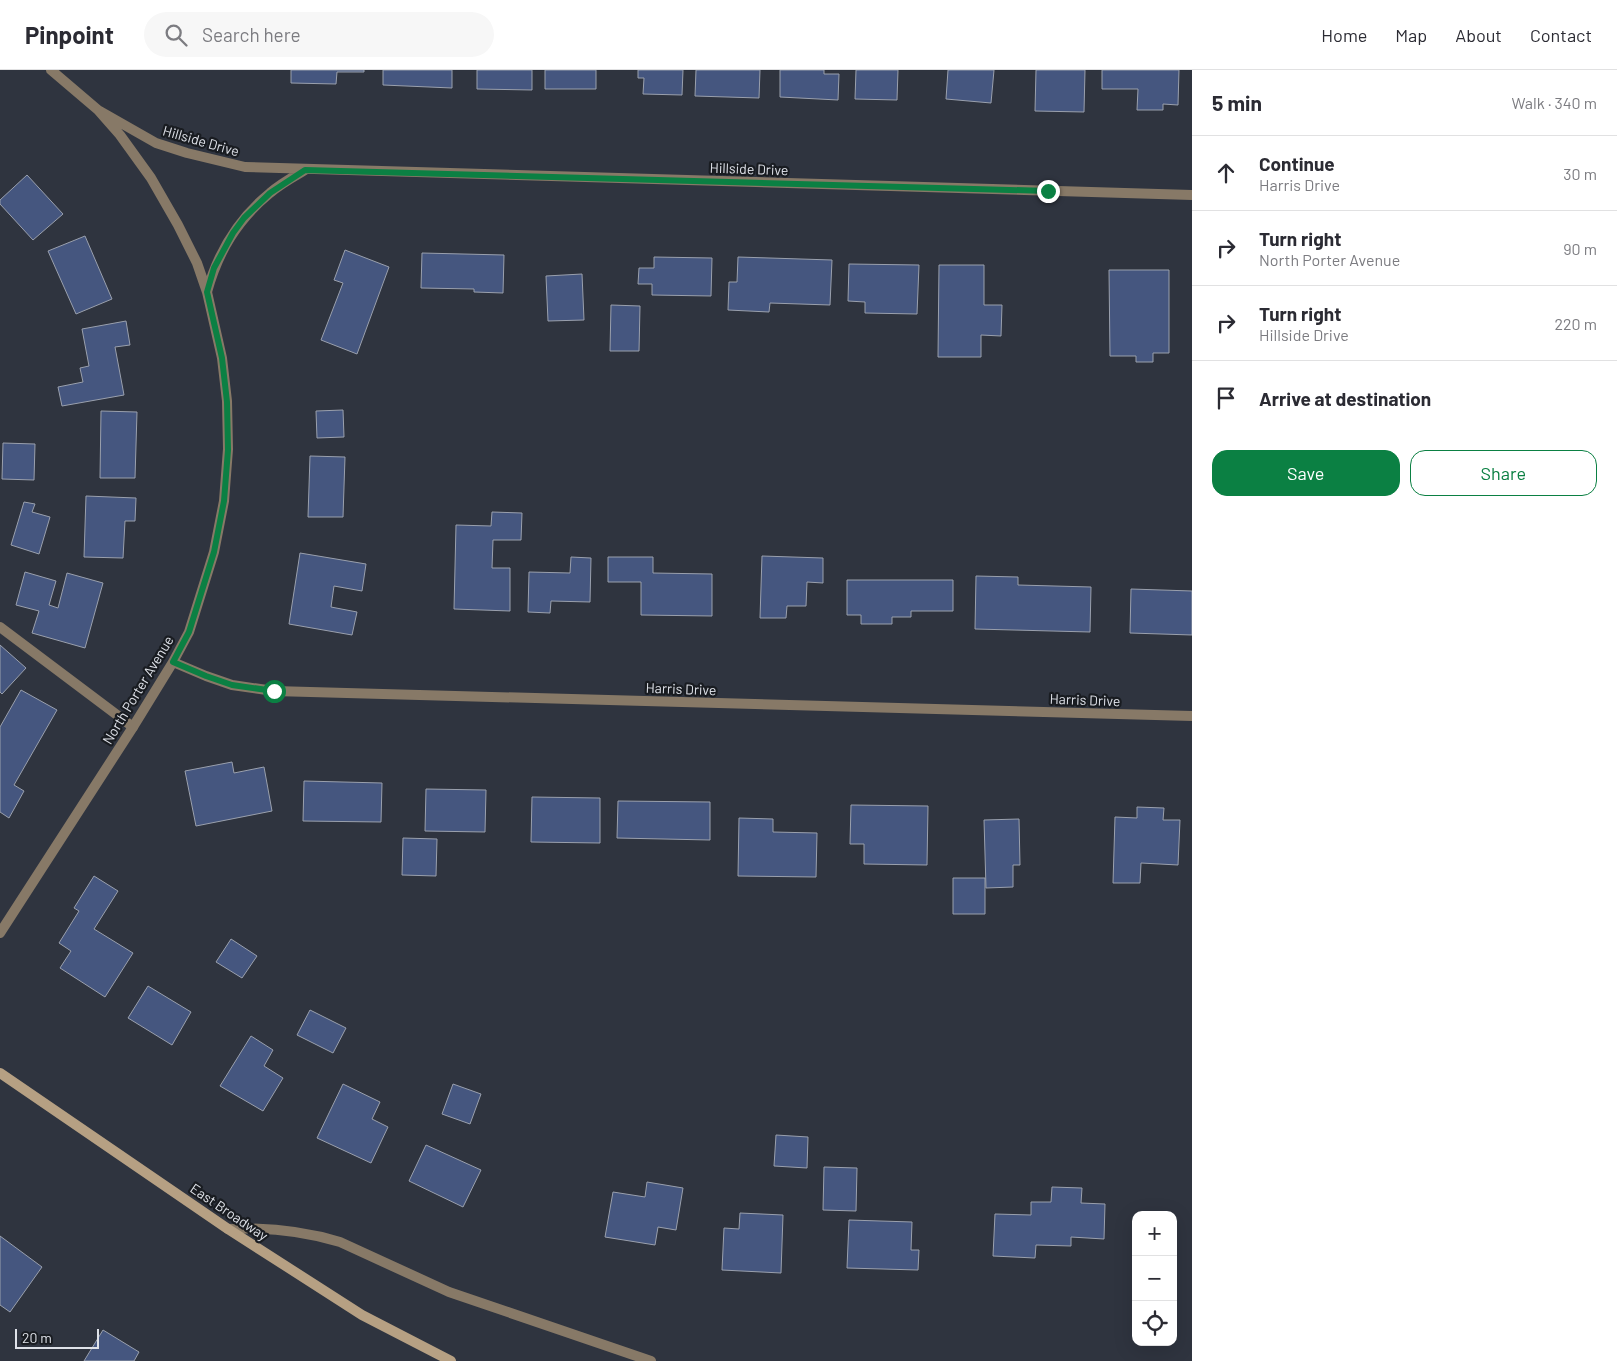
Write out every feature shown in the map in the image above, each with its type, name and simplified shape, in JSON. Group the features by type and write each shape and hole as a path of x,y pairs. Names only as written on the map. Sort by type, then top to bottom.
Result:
{"main road":[{"name":"East Broadway","path":"0,1073 228,1229 362,1315 451,1361"}],"street":[{"name":"North Porter Avenue","path":"0,933 133,728 189,632 214,552 224,501 228,450 227,402 222,358 207,292 197,263 178,224 151,178 120,135 98,110 51,70"},
{"name":"Hillside Drive","path":"98,110 156,143 187,153 245,167 1192,195"},
{"path":"207,292 214,268 233,233 244,218 270,193 305,170"},
{"path":"0,627 133,728"},
{"name":"Harris Drive","path":"173,662 232,685 274,691 1192,716"},
{"path":"228,1229 281,1229 340,1242 449,1292 652,1361"}],"building":[{"path":"291,70 364,70 364,72 337,72 336,84 291,83"},
{"path":"383,70 452,70 452,88 383,85"},
{"path":"477,70 532,70 532,90 477,89"},
{"path":"545,70 596,70 596,89 545,89"},
{"path":"638,70 683,70 682,95 643,94 644,78 638,78"},
{"path":"696,70 760,70 759,98 695,96"},
{"path":"780,70 824,70 824,74 839,74 838,100 780,97"},
{"path":"856,70 898,70 897,100 855,99"},
{"path":"948,70 994,70 991,103 946,99"},
{"path":"1036,70 1085,70 1084,112 1035,111"},
{"path":"1102,70 1179,70 1178,105 1163,104 1163,110 1137,110 1138,89 1102,89"},
{"path":"27,175 63,214 33,240 0,204 0,200"},
{"path":"85,236 112,299 76,314 48,251"},
{"path":"345,250 389,267 357,354 321,340 343,283 334,280"},
{"path":"422,253 504,255 503,293 474,292 474,289 421,288"},
{"path":"654,257 712,258 711,296 652,295 652,284 638,284 639,268 654,268"},
{"path":"738,257 832,260 830,305 770,303 769,312 728,310 729,282 737,282"},
{"path":"849,264 919,265 917,314 865,313 865,302 848,301"},
{"path":"939,265 984,265 984,305 1002,305 1001,336 981,335 981,357 938,357"},
{"path":"1109,270 1169,270 1169,353 1153,353 1153,362 1136,362 1136,356 1110,356"},
{"path":"582,274 584,320 548,321 546,276"},
{"path":"611,305 640,306 639,351 610,351"},
{"path":"126,321 130,345 115,347 124,395 62,406 58,387 83,382 80,368 89,366 82,329"},
{"path":"343,410 344,437 317,438 316,411"},
{"path":"101,411 137,412 135,478 100,478"},
{"path":"3,443 35,444 34,480 2,479"},
{"path":"310,456 345,457 343,517 308,517"},
{"path":"86,496 136,498 135,521 125,521 123,558 84,557"},
{"path":"24,502 35,504 32,512 50,517 39,554 11,545"},
{"path":"492,512 522,513 521,540 493,540 492,568 510,568 510,611 454,609 456,525 491,526"},
{"path":"300,553 366,564 362,591 334,586 331,607 357,612 352,635 289,624"},
{"path":"762,556 823,558 823,583 807,582 806,606 787,606 786,618 760,618"},
{"path":"571,557 591,558 590,602 551,601 550,613 528,612 529,572 570,573"},
{"path":"608,557 653,557 653,573 712,574 712,616 641,615 641,582 608,582"},
{"path":"25,572 56,581 49,605 58,608 67,573 103,583 85,648 32,633 39,611 16,605"},
{"path":"976,576 1018,577 1018,585 1091,587 1090,632 975,629"},
{"path":"847,580 953,580 953,611 911,611 911,617 892,617 892,624 861,624 861,615 847,615"},
{"path":"1131,589 1192,591 1192,635 1130,633"},
{"path":"0,645 26,668 2,694 0,692"},
{"path":"21,690 57,710 14,785 24,791 9,818 0,812 0,727"},
{"path":"232,762 234,773 264,767 272,811 196,826 185,771"},
{"path":"304,781 382,783 381,822 303,821"},
{"path":"426,789 486,790 485,832 425,831"},
{"path":"532,797 600,798 600,843 531,842"},
{"path":"618,801 710,802 710,840 617,838"},
{"path":"851,805 928,806 927,865 864,864 864,844 850,844"},
{"path":"1137,807 1164,808 1163,820 1180,820 1178,865 1141,863 1140,883 1113,883 1115,817 1137,818"},
{"path":"739,818 773,819 773,832 817,833 816,877 738,876"},
{"path":"1019,819 1020,865 1013,865 1013,887 986,888 984,820"},
{"path":"403,838 437,839 436,876 402,875"},
{"path":"94,876 118,891 94,929 133,953 105,997 60,968 71,951 59,943 79,911 74,908"},
{"path":"953,878 985,878 985,914 953,914"},
{"path":"231,939 257,956 242,978 216,962"},
{"path":"148,986 191,1012 172,1045 128,1018"},
{"path":"310,1010 346,1028 333,1053 297,1035"},
{"path":"251,1036 273,1050 264,1066 283,1078 263,1111 220,1086"},
{"path":"343,1084 380,1102 372,1119 388,1127 371,1163 317,1138"},
{"path":"453,1084 481,1094 470,1124 442,1114"},
{"path":"776,1135 808,1137 807,1168 774,1166"},
{"path":"426,1145 481,1170 463,1207 409,1181"},
{"path":"824,1167 857,1168 856,1211 823,1210"},
{"path":"647,1182 683,1188 676,1230 658,1227 655,1245 605,1237 613,1192 645,1197"},
{"path":"1052,1187 1082,1188 1081,1203 1105,1204 1104,1239 1071,1237 1071,1246 1036,1245 1035,1258 993,1256 995,1214 1031,1215 1031,1202 1051,1202"},
{"path":"740,1213 783,1215 781,1273 722,1270 724,1228 739,1229"},
{"path":"849,1220 912,1222 911,1250 919,1250 918,1270 847,1268"},
{"path":"0,1236 42,1267 10,1312 0,1305"},
{"path":"103,1330 139,1352 134,1361 84,1361"}],"route":[{"path":"274,691 232,685 173,662 189,632 214,552 224,501 228,450 227,402 222,358 207,292 214,268 233,233 244,218 270,193 305,170 1048,191"}]}
